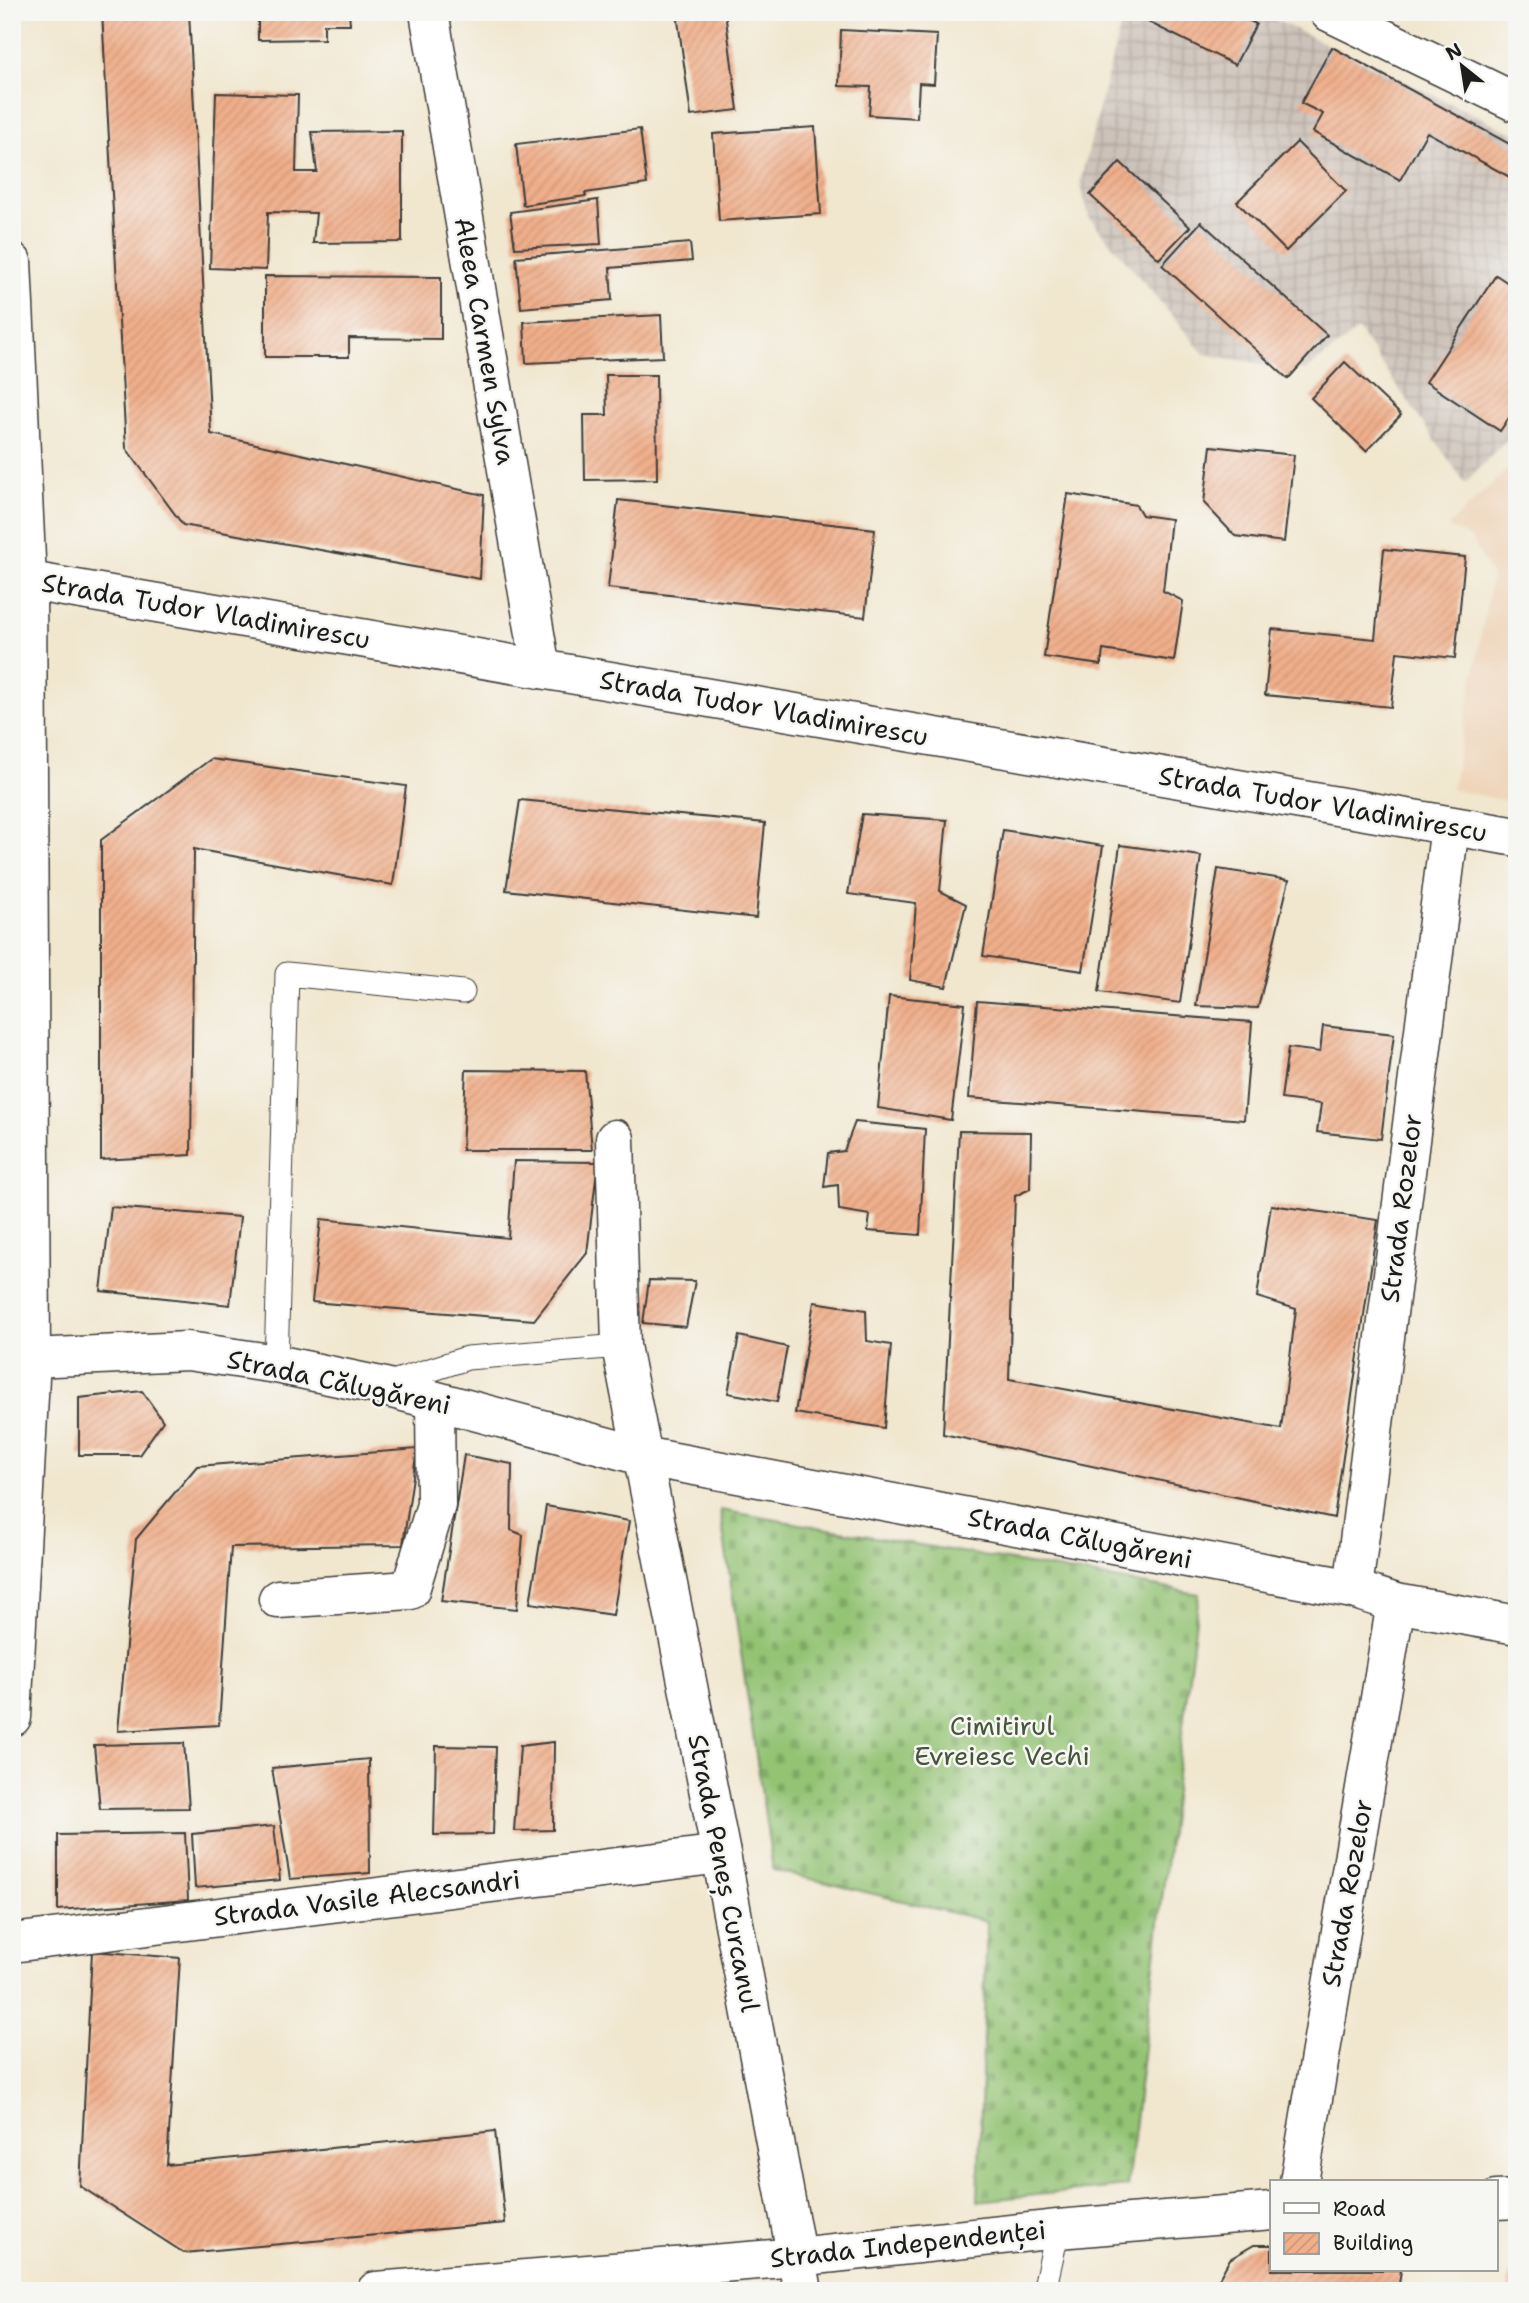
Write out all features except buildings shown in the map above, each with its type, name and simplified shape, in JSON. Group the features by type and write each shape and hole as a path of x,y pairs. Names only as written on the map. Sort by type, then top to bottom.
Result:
{"street":[{"name":"Aleea Carmen Sylva","path":"429,12 541,669"},
{"path":"1329,12 1517,103"},
{"path":"12,262 20,579 31,1358 12,1717"},
{"name":"Strada Tudor Vladimirescu","path":"20,579 1517,837"},
{"name":"Strada Rozelor","path":"1353,1589 1450,826"},
{"path":"615,1139 621,1346 642,1456"},
{"name":"Strada Călugăreni","path":"31,1358 188,1351 276,1364 381,1386 642,1456 1353,1589 1396,1603 1517,1625"},
{"path":"278,1599 410,1590 436,1505 435,1401"},
{"name":"Strada Peneș Curcanul","path":"642,1456 800,2274"},
{"name":"Strada Rozelor","path":"1298,2180 1396,1603"},
{"name":"Strada Vasile Alecsandri","path":"12,1943 721,1854"},
{"path":"1498,2200 1517,2199"},
{"name":"Strada Independenței","path":"376,2291 800,2274 1058,2229 1270,2211"}],"lane":[{"path":"276,1364 287,974 463,992"},
{"path":"381,1386 467,1358 621,1346"},
{"path":"1044,2291 1058,2229"}],"shaded area":[{"path":"1124,12 1259,12 1517,135 1517,429 1465,483 1358,330 1305,371 1204,354 1089,217 1080,183"},
{"path":"1517,460 1517,803 1452,790 1492,576 1471,538 1447,527"}],"green space":[{"name":"Cimitirul Evreiesc Vechi","path":"720,1510 1199,1594 1127,2186 978,2201 987,1921 773,1870"}]}
